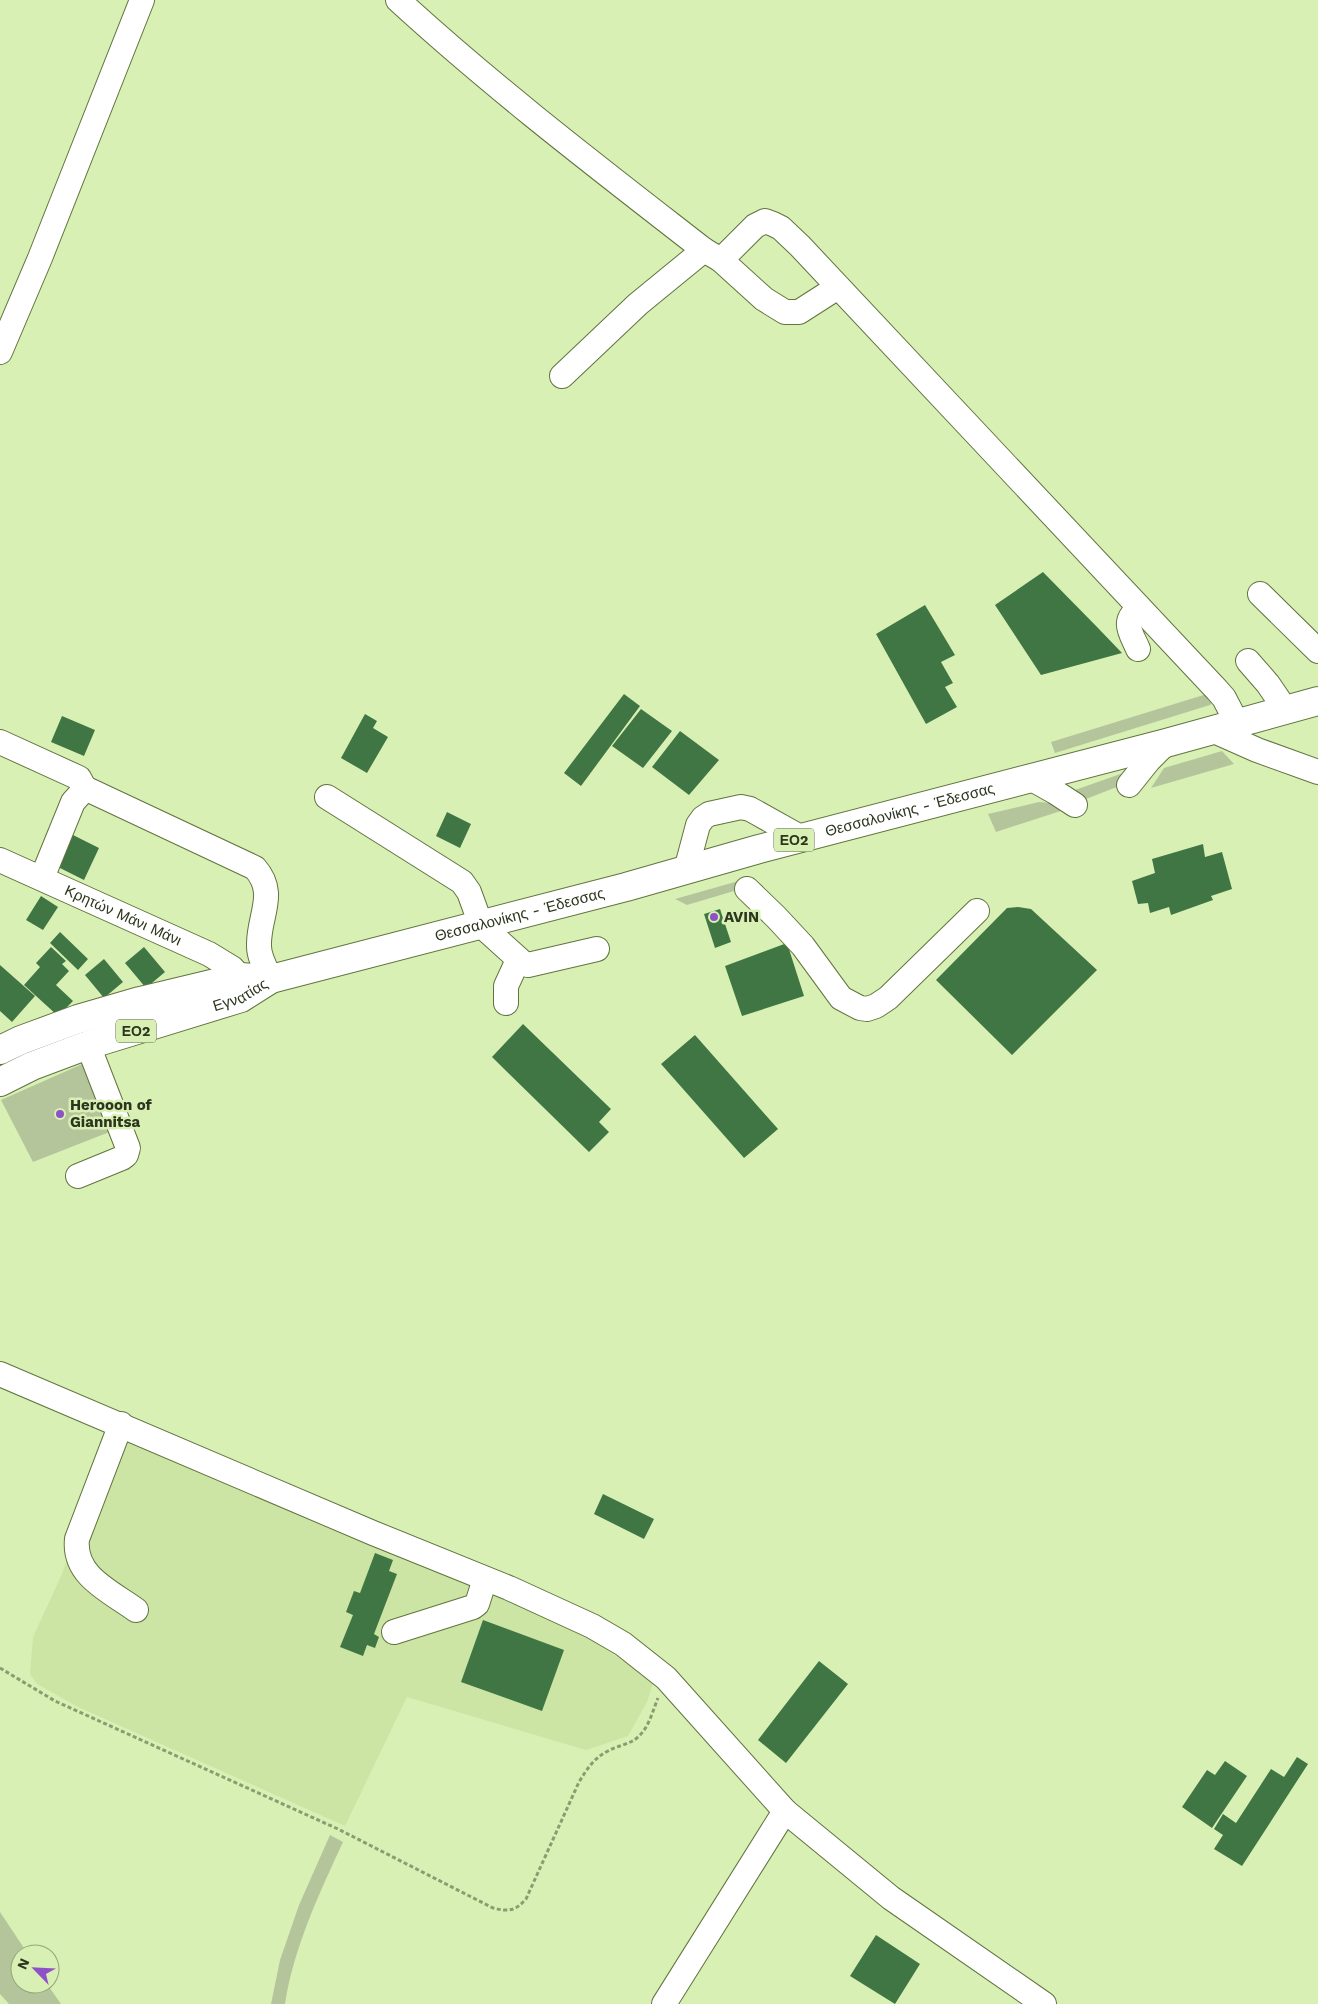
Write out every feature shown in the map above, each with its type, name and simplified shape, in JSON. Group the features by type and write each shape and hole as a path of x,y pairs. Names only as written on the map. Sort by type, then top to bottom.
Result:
{"highway":[{"name":"Θεσσαλονίκης - Έδεσσας","path":"271,979 1166,743 1318,700"},
{"name":"Εγνατίας","path":"0,1050 21,1040 78,1019 203,985 240,978 271,979"},
{"name":"Εγνατίας","path":"0,1082 32,1066 88,1045 241,998 271,979"}],"street":[{"path":"0,352 40,258 142,0"},
{"path":"398,0 444,42 542,123 713,255 764,299 785,312 799,312 838,287"},
{"path":"562,376 638,304 761,222 768,222 780,228 800,246 1224,698 1225,726 1257,750 1318,772"},
{"path":"1260,594 1318,651"},
{"path":"1138,649 1129,629 1128,621 1133,613 1139,609"},
{"path":"1248,661 1286,709"},
{"path":"0,742 79,778 86,791"},
{"path":"1129,785 1149,760 1166,743"},
{"path":"1030,778 1075,805"},
{"path":"42,878 73,802 77,796 89,790 255,868 262,876 266,886 267,898 259,937 259,949 271,979"},
{"path":"327,797 462,882 469,892 481,925 518,960 528,965 597,949"},
{"path":"686,870 698,825 709,814 741,807 750,809 802,838"},
{"name":"Κρητών Μάνι Μάνι","path":"0,860 195,947 232,968 240,978"},
{"path":"747,889 776,916 802,946 841,998 860,1008 867,1009 876,1006 888,998 977,911"},
{"path":"195,947 203,985"},
{"path":"506,1003 506,986 518,960"},
{"path":"78,1176 122,1158 126,1155 128,1148 88,1045"},
{"path":"0,1374 485,1579 615,1639 666,1678 785,1811 892,1898 943,1936 1044,2004"},
{"path":"121,1424 77,1539 76,1549 78,1559 84,1570 136,1610"},
{"path":"394,1632 473,1607 477,1604 485,1579"},
{"path":"664,2004 785,1811"}],"path":[{"path":"0,1668 34,1689 76,1711 304,1812 493,1908 508,1912 518,1908 526,1899 587,1768 609,1750 631,1742 640,1735 647,1724 666,1678"}],"shaded area":[{"path":"1210,693 1215,699 1210,705 1055,753 1051,742"},
{"path":"1222,751 1234,764 1151,788 1164,768"},
{"path":"1126,772 1122,785 1086,799 1075,790"},
{"path":"1039,802 1070,808 996,832 988,814"},
{"path":"742,880 734,891 687,905 675,899"},
{"path":"89,1061 112,1131 33,1162 1,1100"},
{"path":"111,1428 579,1632 654,1681 647,1702 628,1736 586,1750 407,1697 345,1826 78,1707 37,1684 30,1674 33,1637 62,1574"},
{"path":"330,1835 343,1842 316,1901 301,1941 294,1962 285,2004 271,2004 280,1960 299,1905"},
{"path":"0,1912 21,1944 10,1944 10,1994 54,1994 61,2004 9,2004 0,1994"}],"building":[{"path":"1043,572 1122,653 1041,675 995,605"},
{"path":"925,605 955,655 941,662 953,683 945,687 957,707 926,724 876,634"},
{"path":"624,694 640,706 581,786 564,773"},
{"path":"641,709 672,731 643,768 612,746"},
{"path":"365,714 377,721 373,728 388,737 367,773 341,758"},
{"path":"62,716 95,730 84,756 51,742"},
{"path":"680,731 719,760 689,795 652,767"},
{"path":"447,812 471,824 460,848 436,836"},
{"path":"73,835 99,848 84,880 58,867"},
{"path":"1203,844 1205,857 1222,852 1232,889 1211,896 1213,900 1171,915 1169,907 1150,913 1148,903 1138,904 1132,881 1155,873 1152,859"},
{"path":"41,896 58,907 43,930 26,920"},
{"path":"1007,908 1031,909 1097,970 1012,1055 936,980"},
{"path":"720,909 731,942 715,948 704,914"},
{"path":"60,932 88,959 78,970 50,943"},
{"path":"787,943 804,996 742,1016 725,966"},
{"path":"51,947 66,961 62,964 69,971 56,985 73,1001 58,1016 24,985 40,967 36,963"},
{"path":"144,947 165,972 146,988 125,963"},
{"path":"104,959 123,982 104,998 85,975"},
{"path":"0,965 35,996 12,1022 0,1011"},
{"path":"523,1024 611,1109 599,1122 609,1132 589,1152 492,1057"},
{"path":"695,1035 778,1129 744,1158 661,1064"},
{"path":"603,1494 654,1519 644,1539 594,1514"},
{"path":"375,1553 393,1560 389,1571 397,1574 374,1634 379,1637 375,1648 367,1645 363,1656 340,1647 353,1615 346,1612 354,1591 360,1593"},
{"path":"483,1620 564,1650 542,1711 461,1682"},
{"path":"819,1661 848,1684 786,1763 758,1740"},
{"path":"1297,1757 1308,1764 1242,1866 1214,1849 1223,1835 1214,1829 1223,1814 1236,1823 1271,1769 1284,1777"},
{"path":"1225,1761 1247,1776 1212,1828 1182,1807 1207,1770 1215,1775"},
{"path":"876,1935 920,1964 895,2004 850,1976"}],"place":[{"name":"AVIN","path":"714,917"},
{"name":"Herooon of Giannitsa","path":"60,1114"}]}
